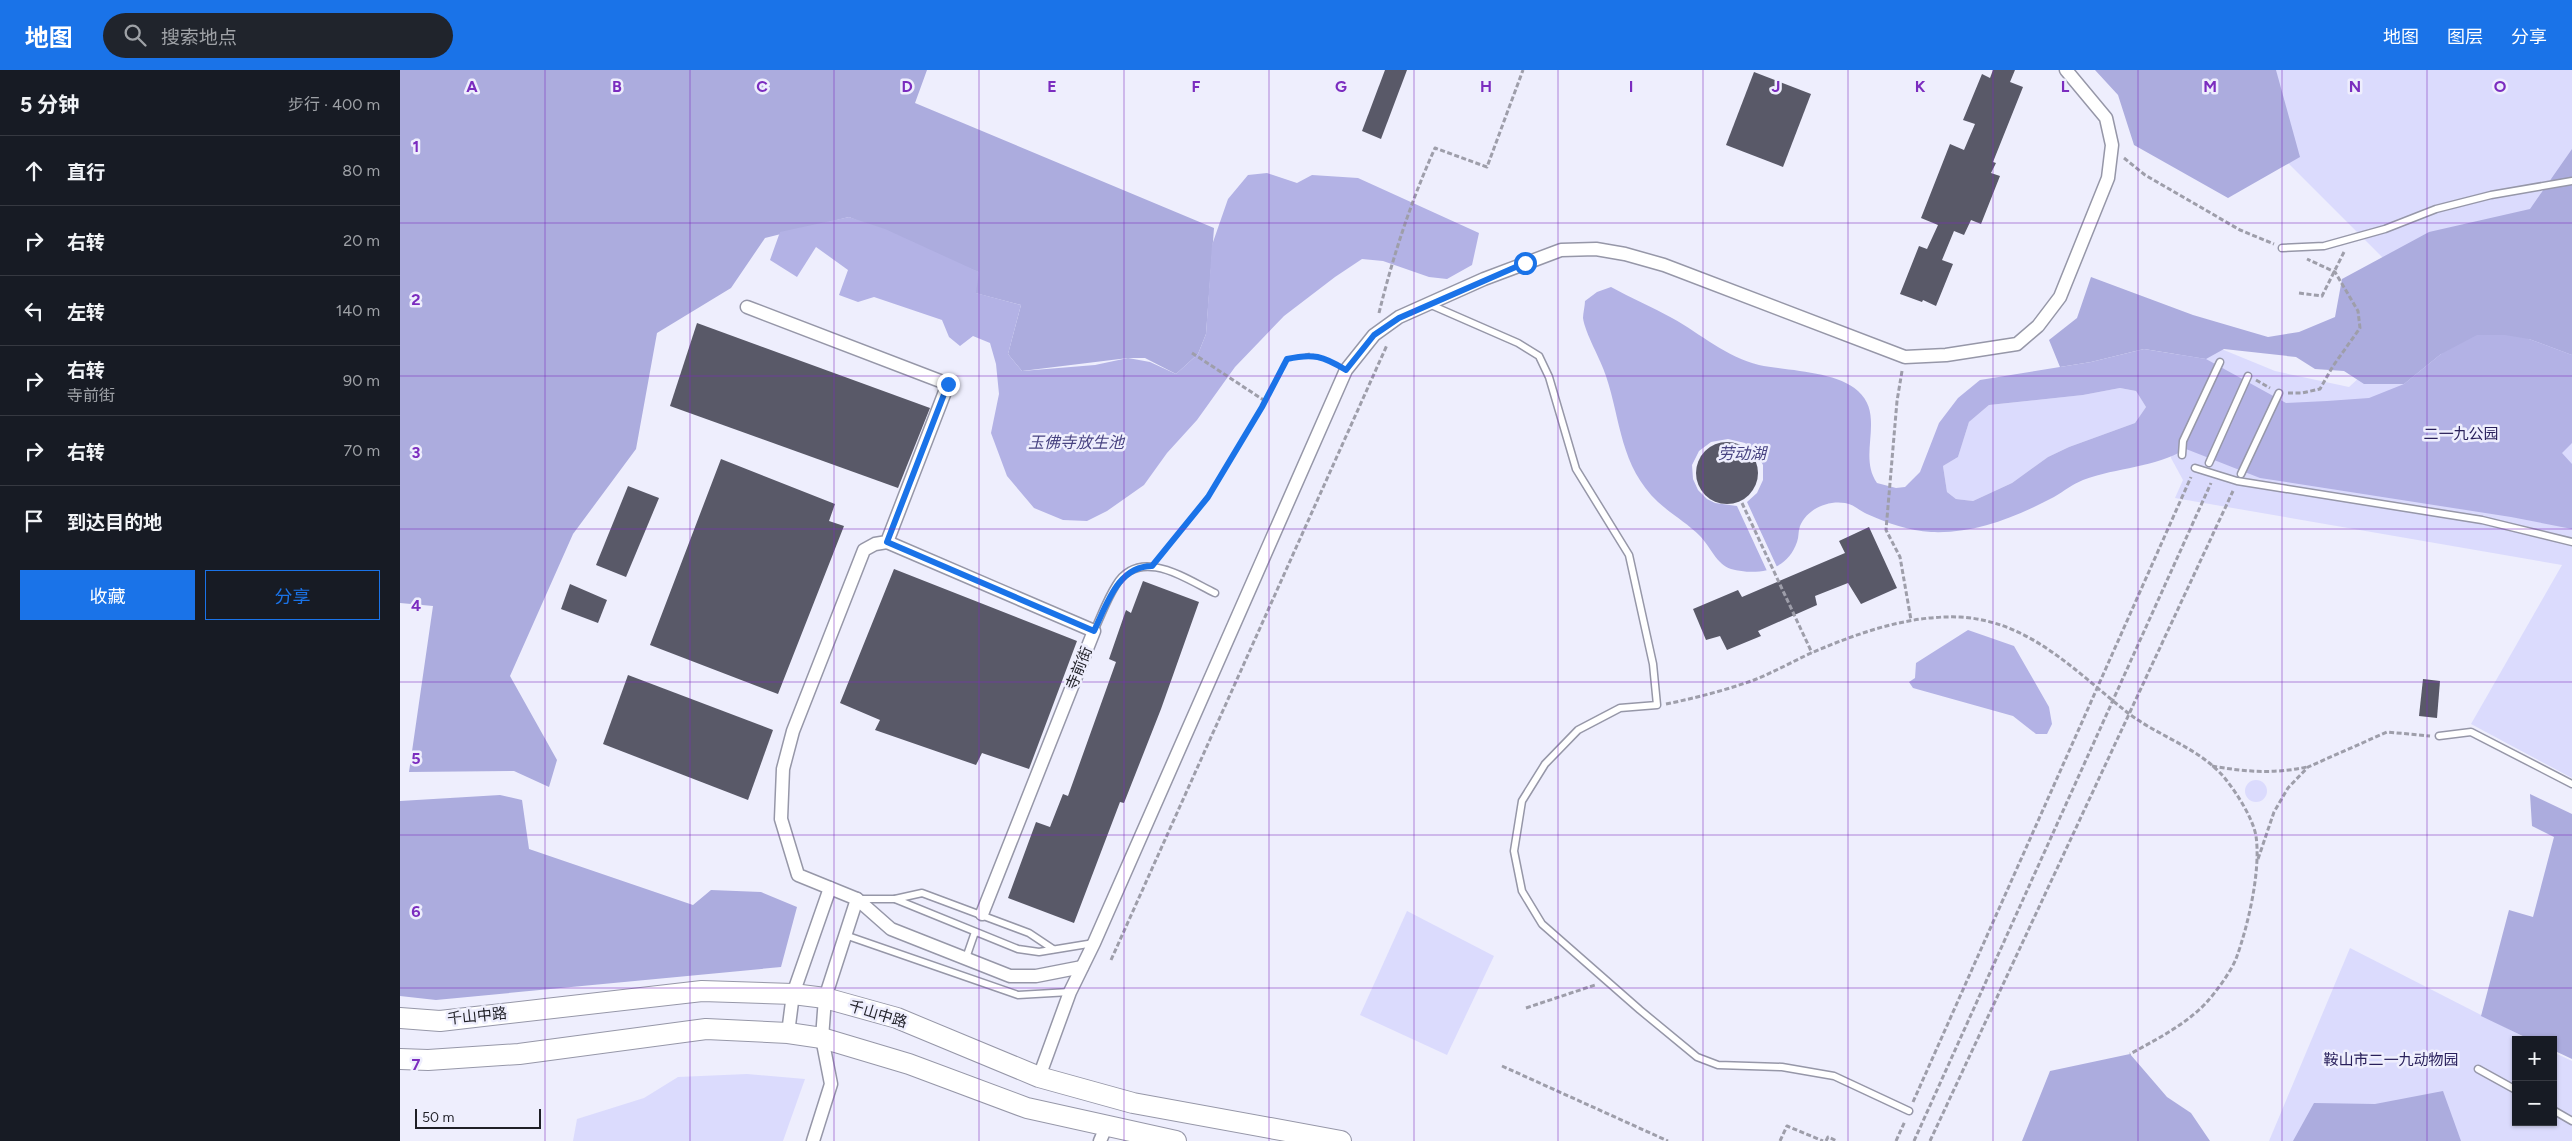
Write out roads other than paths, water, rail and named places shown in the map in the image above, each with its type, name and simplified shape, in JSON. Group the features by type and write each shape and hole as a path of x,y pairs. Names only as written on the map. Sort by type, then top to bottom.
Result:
{"main road":[{"name":"千山中路","path":"400,1018 440,1021 702,991 793,994 825,998 897,1018 1039,1077 1133,1103 1342,1141"},
{"path":"400,1059 428,1060 519,1054 706,1029 788,1033 822,1038 909,1064 1103,1134 1176,1141"}],"street":[{"path":"1039,1077 1070,992 1094,943 1346,370 1374,335 1399,318 1431,305 1484,279 1560,250 1596,249 1625,254 1664,265 1905,357 1946,355 2016,344 2038,326 2060,297 2080,252 2108,178 2112,146 2106,118 2066,70"},
{"path":"747,307 948,384 887,542 875,544 864,550 793,731 782,769 780,819 798,875 857,899 892,929 1010,976 1036,976 1082,967"},
{"name":"寺前街","path":"887,542 1094,631 982,914"},
{"path":"788,1033 793,994 830,888"},
{"path":"813,1141 832,1084 822,1038 825,998 857,899"}],"lane":[{"path":"2282,248 2324,246 2386,229 2436,209 2491,194 2572,181"},
{"path":"1431,305 1518,343 1539,356 1549,377 1576,469 1629,555 1652,664 1657,705 1620,708 1578,730 1545,764 1522,801 1514,851 1522,891 1542,924 1607,982 1697,1056 1718,1065 1782,1067 1834,1076 1909,1111"},
{"path":"2182,455 2183,441 2220,362"},
{"path":"2208,463 2248,376"},
{"path":"2241,474 2279,392"},
{"path":"2196,468 2237,481 2482,520 2572,542"},
{"path":"1094,631 1117,583 1138,566 1152,566 1176,574 1215,594"},
{"path":"2439,736 2471,732 2572,784"},
{"path":"857,899 895,899 922,893 1029,933 1053,949"},
{"path":"895,899 1018,949 1039,952 1094,943"},
{"path":"966,958 975,932"},
{"path":"845,935 1018,995 1070,992"},
{"path":"2478,1069 2512,1088"},
{"path":"2557,1112 2572,1121"}],"water":[{"name":"玉佛寺放生池","path":"1267,173 1297,183 1312,175 1358,178 1479,233 1472,265 1447,279 1429,277 1383,261 1362,259 1284,316 1235,367 1197,420 1167,453 1144,485 1107,511 1087,521 1063,520 1034,508 1007,476 991,433 999,394 996,364 990,343 973,336 960,346 949,337 942,320 874,297 858,302 839,295 848,270 816,247 797,277 770,260 780,232 849,217 885,229 979,272 976,293 1021,305 1008,354 1022,371 1095,365 1128,358 1150,362 1176,374 1198,354 1206,334 1212,245 1228,199 1248,175"},
{"name":"劳动湖","path":"1611,287 1672,318 1736,357 1759,365 1811,373 1849,384 1866,401 1870,412 1870,460 1872,472 1877,483 1896,488 1905,487 1920,472 1939,423 1958,398 1980,380 2091,362 2144,349 2206,359 2286,403 2369,398 2404,384 2441,354 2477,335 2505,335 2529,339 2572,355 2572,443 2562,453 2572,464 2572,529 2511,517 2260,478 2186,449 2149,464 2109,472 2083,480 2025,511 1995,523 1963,530 1931,532 1915,530 1882,520 1848,504 1838,502 1825,504 1813,510 1803,520 1792,552 1779,565 1770,569 1751,572 1731,569 1722,564 1695,531 1658,502 1645,488 1636,473 1623,442 1606,376 1583,318 1585,301 1597,292","holes":["2120,388 2136,391 2146,407 2135,423 2069,447 2048,457 2012,483 1973,501 1956,499 1947,492 1943,466 1958,457 1969,422 1989,405 2083,395"]},
{"path":"1968,630 2014,646 2049,707 2052,724 2047,734 2036,734 2013,716 1913,688 1909,682 1915,678 1916,663"}],"park label":[{"name":"二一九公园","path":"2461,434"},
{"name":"鞍山市二一九动物园","path":"2391,1060"}]}
